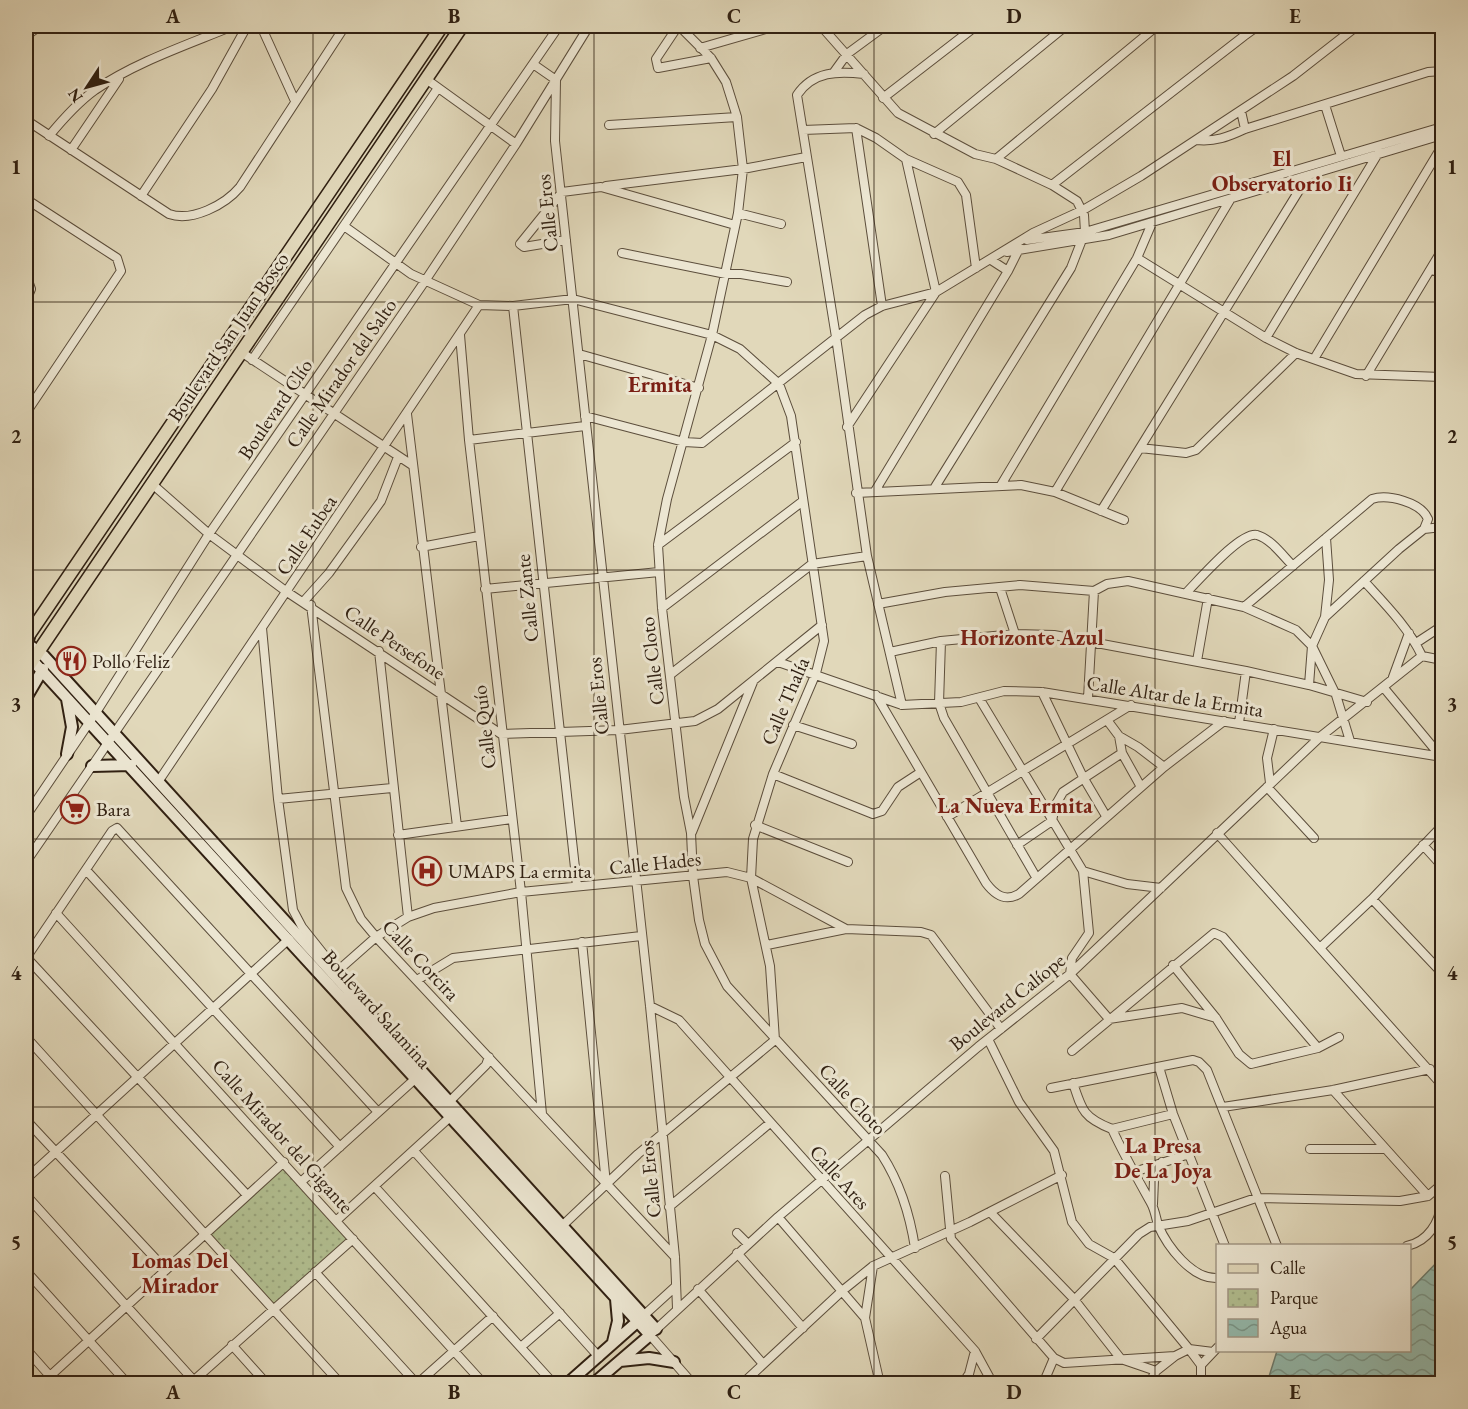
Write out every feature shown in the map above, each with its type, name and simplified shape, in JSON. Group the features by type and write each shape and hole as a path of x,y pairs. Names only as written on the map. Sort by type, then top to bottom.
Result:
{"main road":[{"name":"Boulevard San Juan Bosco","path":"28,636 442,26"},
{"name":"Boulevard San Juan Bosco","path":"31,653 151,483 462,26"},
{"path":"28,636 32,644 31,653"}],"street":[{"path":"26,36 40,26"},
{"path":"49,136 84,100 121,75 233,26"},
{"path":"141,196 212,89 247,26"},
{"path":"261,26 295,101"},
{"path":"26,120 177,217 222,203 240,187 345,26"},
{"name":"Boulevard Clío","path":"26,816 93,717 209,534 559,26"},
{"name":"Calle Mirador del Salto","path":"26,862 425,281 516,144 590,26"},
{"path":"678,26 656,59 658,68 685,65 711,58"},
{"name":"Calle Cloto","path":"678,26 711,58 726,82 737,117 743,169 738,213 726,274 658,545 662,608 684,797 691,833 693,876 699,920 714,965 727,986 775,1040 870,1139 891,1170 912,1225 915,1248"},
{"path":"700,48 776,26"},
{"path":"821,26 898,113 975,154 996,159 1052,185 1073,197 1083,210 1085,232 1083,241 1061,287 935,488"},
{"path":"834,72 847,54 885,26"},
{"path":"883,98 976,26"},
{"path":"934,134 1066,26"},
{"path":"996,159 1157,26"},
{"path":"1244,36 1246,26"},
{"path":"1052,185 1258,26"},
{"path":"585,416 694,444 709,439 866,315 882,306 936,292 1023,240 1083,210 1241,111 1293,76 1357,26"},
{"path":"533,64 556,80"},
{"path":"1196,140 1210,142 1428,72 1443,70"},
{"path":"864,74 834,72 804,85 797,95 836,337 856,493 867,556 902,705"},
{"path":"71,150 121,75"},
{"path":"426,79 516,144"},
{"name":"Calle Eros","path":"556,80 554,122 585,426 650,1006 675,1257 677,1308"},
{"path":"252,360 438,88"},
{"path":"1325,105 1341,156"},
{"path":"1241,111 1245,129"},
{"path":"609,125 737,117"},
{"path":"1023,240 1085,232 1443,127"},
{"path":"802,130 856,128 876,138 906,159 958,182 964,189 976,268"},
{"path":"856,128 882,306"},
{"path":"1004,252 1083,241 1152,223 1443,135"},
{"path":"1266,338 1384,143"},
{"path":"1314,359 1443,146"},
{"path":"566,240 524,247 520,244 562,192 743,169 806,157"},
{"path":"847,427 936,292 906,159"},
{"path":"1101,511 1308,176"},
{"path":"601,187 735,225"},
{"path":"1055,492 1236,189"},
{"path":"26,199 117,258 121,271 26,413"},
{"path":"738,213 782,224"},
{"path":"1001,485 1137,258 1152,223"},
{"path":"344,226 396,264 425,281 479,305 513,306 573,299"},
{"path":"875,491 1008,271 1023,240"},
{"path":"1366,376 1443,250"},
{"path":"622,253 726,274 747,274 787,282"},
{"path":"1137,258 1266,338 1296,353 1347,372 1366,376 1443,377"},
{"path":"991,260 1008,271"},
{"path":"1430,270 1443,272"},
{"path":"26,275 31,289 26,301"},
{"name":"Calle Thalía","path":"573,299 712,335 740,349 779,384 789,405 822,625 823,652 773,774 755,825 751,879 766,945 773,990 775,1040"},
{"name":"Calle Eubea","path":"158,783 479,305"},
{"name":"Calle Zante","path":"513,306 558,732 577,886"},
{"path":"1443,322 1440,352 1443,369"},
{"name":"Calle Quío","path":"460,335 479,536 521,892 542,1114"},
{"path":"241,352 412,465"},
{"path":"1140,448 1186,453 1196,450 1296,353"},
{"path":"579,354 699,388"},
{"path":"407,413 421,547 457,826"},
{"path":"469,440 585,426"},
{"path":"658,545 796,442"},
{"path":"307,603 381,501 398,456"},
{"name":"Calle Persefone","path":"151,483 209,534 287,592 307,603 501,734"},
{"path":"856,493 1022,485 1055,492 1124,520"},
{"path":"1244,607 1372,500 1383,498 1417,506 1428,519 1424,529 1325,617"},
{"path":"662,608 802,501"},
{"path":"1424,529 1443,527"},
{"path":"1186,593 1237,543 1255,534 1271,543 1293,566"},
{"path":"421,547 479,536"},
{"path":"1309,685 1312,646 1325,617 1329,580 1326,538"},
{"path":"671,674 812,564 867,556"},
{"path":"485,589 659,572"},
{"path":"878,604 945,592 1031,585 1094,591 1107,584 1128,581 1244,607 1296,630 1312,646 1336,694 1350,741"},
{"path":"1364,581 1416,643 1422,656 1443,660"},
{"path":"1000,588 1015,634"},
{"path":"1088,698 1093,641 1094,591"},
{"path":"1197,661 1208,598"},
{"name":"Calle Corcira","path":"307,603 335,792 346,888 362,919 376,937 675,1257"},
{"path":"501,734 619,730 676,725 707,716 753,682 822,625"},
{"path":"1416,643 1443,626"},
{"path":"262,628 278,799 292,910 335,973"},
{"path":"1392,680 1408,633"},
{"path":"890,652 941,641 1015,634 1054,635 1246,670 1367,702"},
{"path":"941,641 939,704 944,718 1036,877"},
{"path":"379,651 392,788 408,917"},
{"name":"Boulevard Salamina","path":"31,653 65,693 93,717"},
{"name":"Boulevard Salamina","path":"31,653 158,783 335,973 562,1226 653,1332 674,1362 693,1383"},
{"name":"Boulevard Calíope","path":"593,1383 653,1332 778,1217 988,1039 1070,974 1320,737 1367,702 1422,656"},
{"path":"778,662 816,673 902,705"},
{"path":"26,698 43,669"},
{"path":"1239,723 1246,670"},
{"path":"691,833 753,682"},
{"path":"1384,688 1442,758"},
{"name":"Calle Altar de la Ermita","path":"902,705 939,704 1004,692 1042,692 1442,758"},
{"path":"1042,692 1083,777 1106,816"},
{"path":"65,693 71,708 72,727 68,754"},
{"path":"876,695 946,817 987,883 999,897 1013,897 1164,767 1224,721"},
{"path":"979,698 1083,871 1089,933 1072,958 1070,974 1109,1019"},
{"path":"946,817 1131,705"},
{"path":"1107,720 1119,736 1164,767"},
{"path":"793,725 852,744"},
{"path":"1274,729 1267,758 1268,785 1314,838"},
{"path":"1119,736 1122,753 1141,788"},
{"name":"Boulevard Salamina","path":"112,738 130,765 616,1299 640,1319"},
{"path":"1017,845 1052,821 1058,798 1083,777 1122,753"},
{"path":"92,766 130,765"},
{"path":"773,774 873,814 879,814 898,787 921,772"},
{"path":"278,799 392,788"},
{"path":"398,835 512,819"},
{"path":"755,825 848,862"},
{"path":"1321,947 1372,899 1443,826"},
{"path":"247,1195 26,958 112,831 117,828 378,1112"},
{"path":"1217,833 1443,1086"},
{"path":"1423,845 1443,866"},
{"path":"86,870 340,1147"},
{"path":"1083,871 1127,884 1161,888"},
{"name":"Calle Hades","path":"335,973 376,937 408,917 457,902 521,892 734,872 846,930 921,932 931,936 1001,1029"},
{"path":"1372,899 1443,972"},
{"name":"Calle Mirador del Gigante","path":"56,913 484,1383"},
{"path":"766,945 846,930"},
{"path":"1072,1051 1209,935 1219,934 1318,1048"},
{"path":"417,980 453,958 641,936"},
{"path":"26,1179 289,939"},
{"path":"582,942 606,1184"},
{"path":"1173,965 1216,1018 1239,1053 1251,1064 1318,1048 1339,1037"},
{"name":"Calle Ares","path":"650,1006 679,1020 820,1181 975,1351 993,1383"},
{"path":"1109,1019 1182,1008 1216,1018"},
{"path":"26,1037 341,1383"},
{"path":"988,1039 1019,1102 1048,1140 1062,1175 1072,1222 1089,1244 1114,1258 1189,1349 1201,1365 1201,1383"},
{"path":"562,1226 661,1134 731,1079 775,1040"},
{"path":"449,1102 486,1065 489,1057"},
{"path":"1051,1088 1192,1060 1203,1065 1223,1107 1256,1198 1277,1244"},
{"path":"1159,1067 1173,1114 1225,1244"},
{"path":"1223,1107 1333,1090 1430,1069"},
{"path":"302,1181 416,1078"},
{"path":"1073,1083 1085,1114 1093,1122 1112,1129 1173,1114"},
{"path":"1333,1090 1428,1196"},
{"path":"337,1220 450,1117"},
{"path":"26,1120 166,1270"},
{"path":"669,1207 770,1124"},
{"path":"1112,1129 1131,1173 1153,1205"},
{"path":"1310,1149 1384,1149"},
{"path":"414,1151 599,1357"},
{"path":"1131,1173 1189,1154"},
{"path":"50,1376 284,1162"},
{"path":"1162,1162 1154,1180 1153,1205 1158,1225 1176,1254 1204,1277 1216,1278"},
{"path":"742,1383 842,1291 873,1266 949,1233 1062,1175"},
{"path":"945,1176 949,1233 956,1247 1054,1358 1065,1363 1175,1356"},
{"path":"1036,1339 1073,1298 1139,1234 1158,1225 1181,1223 1256,1198 1400,1201 1428,1196 1443,1184"},
{"path":"375,1187 554,1383"},
{"path":"26,1195 127,1304 194,1382 232,1345 353,1239"},
{"path":"1409,1244 1429,1234 1440,1219 1443,1203"},
{"path":"990,1212 1073,1298 1120,1359 1156,1371"},
{"path":"778,1217 865,1318"},
{"path":"737,1233 748,1244"},
{"path":"737,1253 803,1328"},
{"path":"873,1266 865,1318 880,1383"},
{"path":"26,1271 128,1383"},
{"path":"315,1272 417,1383 493,1316"},
{"path":"567,1383 599,1357 675,1287"},
{"path":"698,1289 763,1364"},
{"path":"612,1345 618,1322 616,1299"},
{"path":"522,1346 560,1313"},
{"path":"232,1345 267,1383"},
{"path":"26,1348 57,1383"},
{"path":"1149,1383 1156,1371 1175,1356 1189,1349 1215,1349"},
{"path":"1201,1365 1215,1349"},
{"path":"962,1383 969,1374 975,1351"},
{"path":"620,1361 649,1358 674,1362"},
{"path":"1043,1383 1054,1358"}],"green space":[{"path":"284,1160 353,1236 272,1309 203,1235"}],"water":[{"path":"1442,1257 1442,1383 1267,1383 1277,1352 1411,1352 1411,1289"}],"place":[{"name":"Pollo Feliz","path":"71,661"},
{"name":"Bara","path":"75,809"},
{"name":"UMAPS La ermita","path":"427,871"}],"district":[{"name":"El Observatorio Ii","path":"1282,170"},
{"name":"Ermita","path":"660,384"},
{"name":"Horizonte Azul","path":"1032,637"},
{"name":"La Nueva Ermita","path":"1015,805"},
{"name":"La Presa De La Joya","path":"1163,1158"},
{"name":"Lomas Del Mirador","path":"180,1272"}]}
